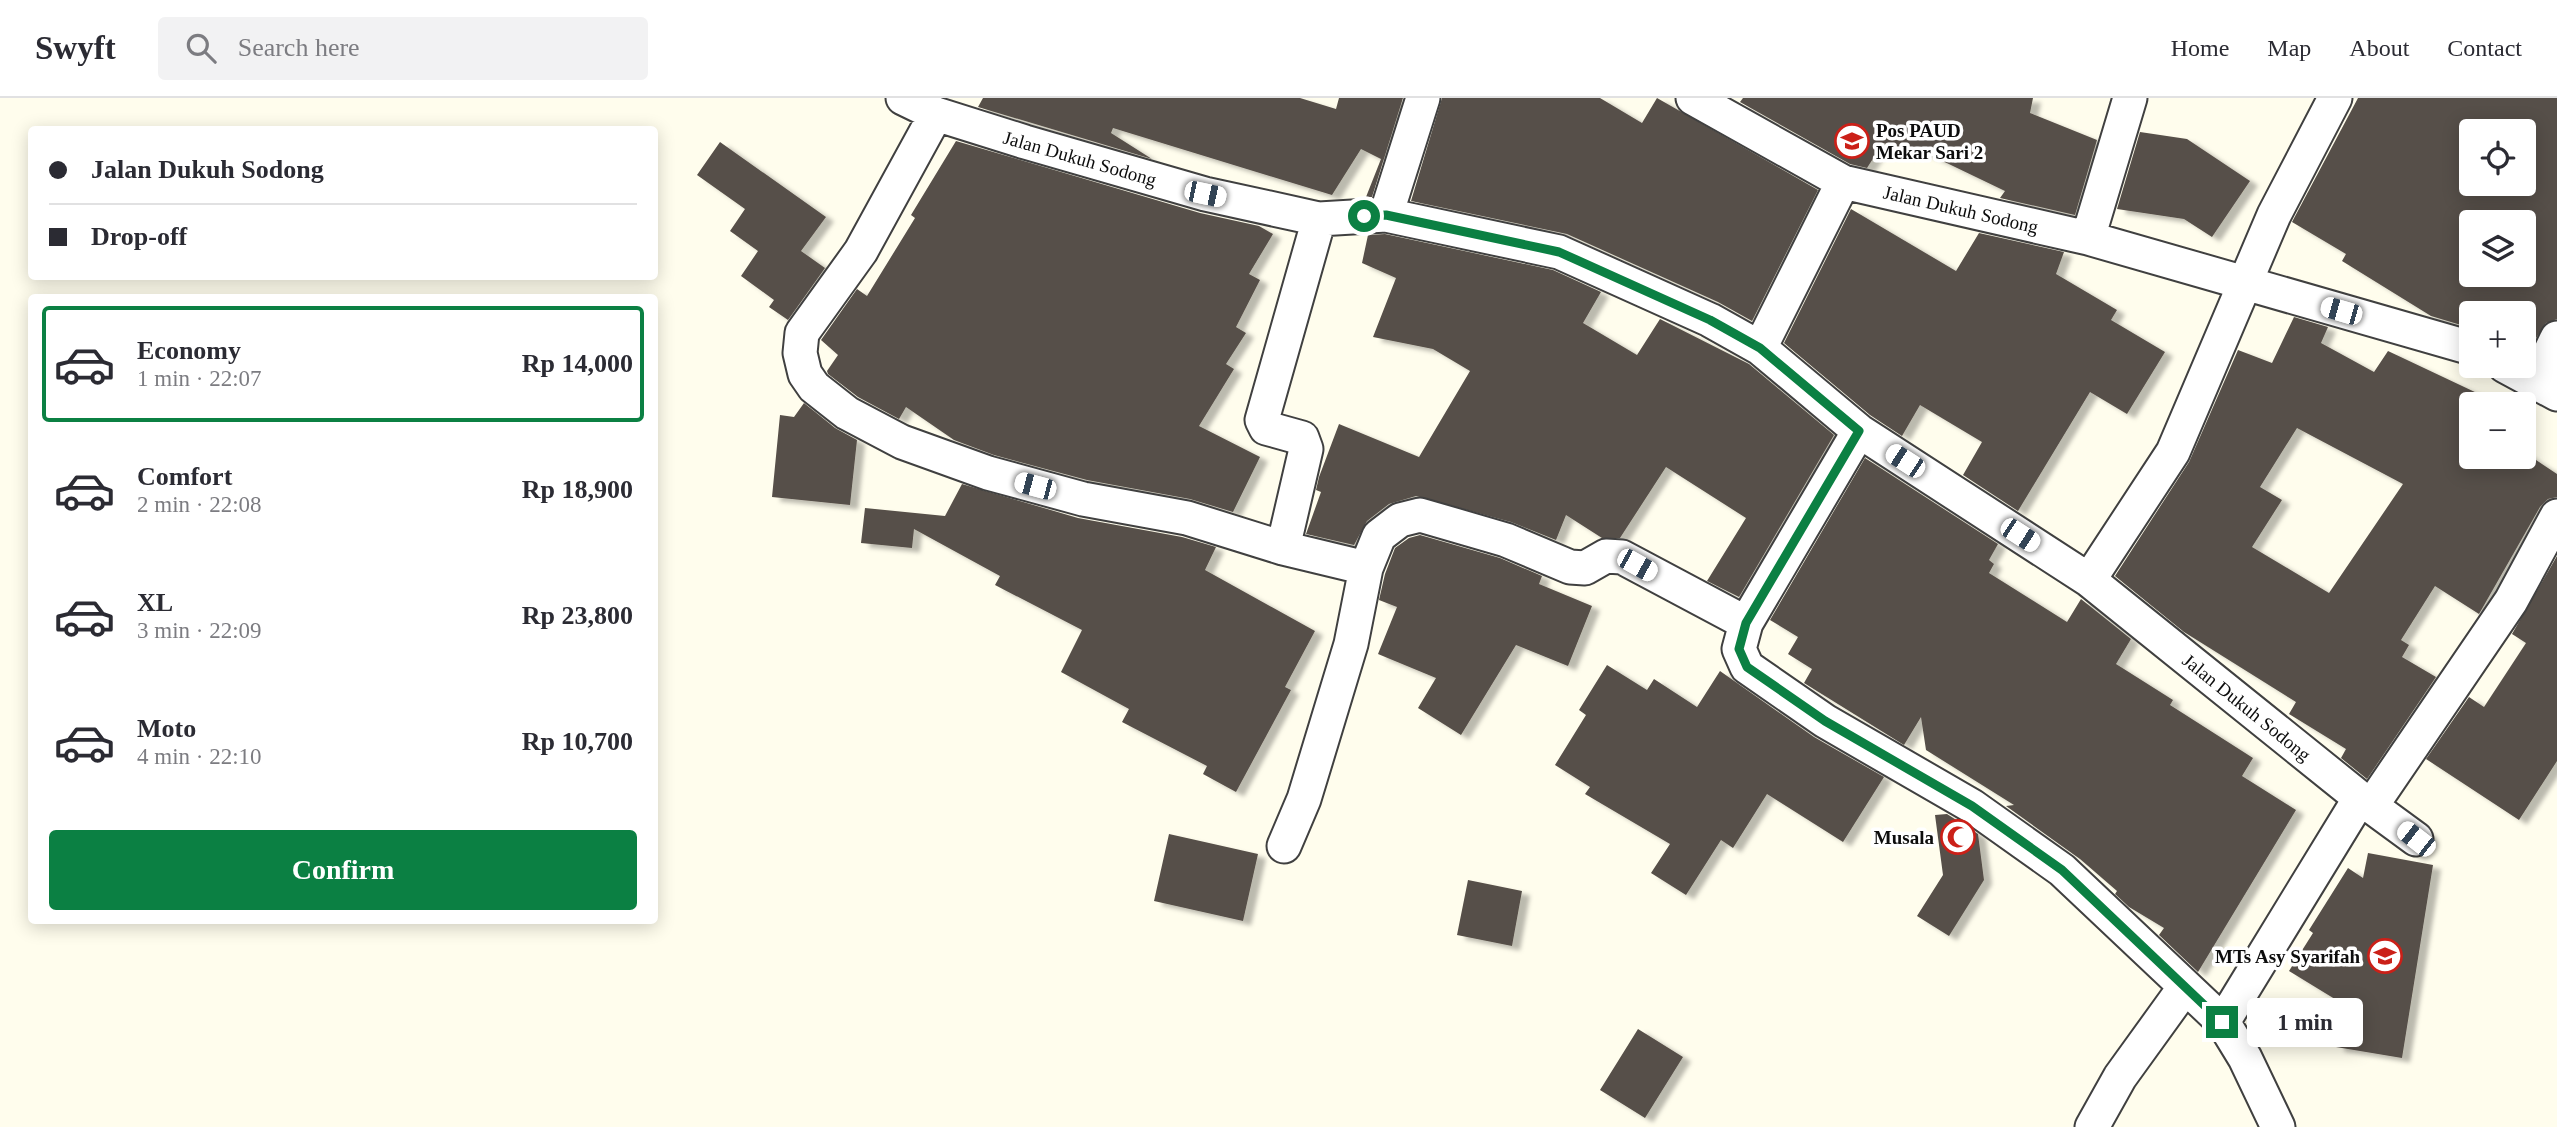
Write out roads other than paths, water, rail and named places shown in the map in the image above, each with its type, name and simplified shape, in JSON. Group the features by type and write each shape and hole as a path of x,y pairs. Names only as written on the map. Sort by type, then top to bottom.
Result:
{"street":[{"name":"Jalan Dukuh Sodong","path":"903,98 936,114 1205,194 1319,219 1386,215 1559,252 1710,320 1760,348 1859,431 2089,580 2416,839"},
{"path":"1386,215 1423,98"},
{"name":"Jalan Dukuh Sodong","path":"1693,98 1843,182 2088,237 2459,345"},
{"path":"2088,237 2130,98"},
{"path":"2089,580 2174,452 2274,215 2335,98"},
{"path":"936,114 861,251 802,333 800,353 805,373 814,387 847,413 902,442 988,473 1083,499 1187,518 1283,548 1366,568"},
{"path":"1760,348 1843,182"},
{"path":"1283,548 1306,449 1302,438 1266,428 1262,420 1319,219"},
{"path":"2527,378 2546,388 2557,338"},
{"path":"1859,431 1746,623 1739,649 1747,667 1825,721 1972,806 2062,870 2222,1022 2245,1058 2278,1127"},
{"path":"1284,846 1304,799 1351,644 1366,568 1380,536 1400,520 1420,515 1506,540 1570,567 1585,568 1606,556 1622,557 1746,623"},
{"path":"2222,1022 2366,802 2498,621 2557,516"},
{"path":"2092,1127 2120,1077 2185,987"}],"place":[{"name":"Pos PAUD Mekar Sari 2","path":"1852,141"},
{"name":"Musala","path":"1958,837"},
{"name":"MTs Asy Syarifah","path":"2385,956"}]}
